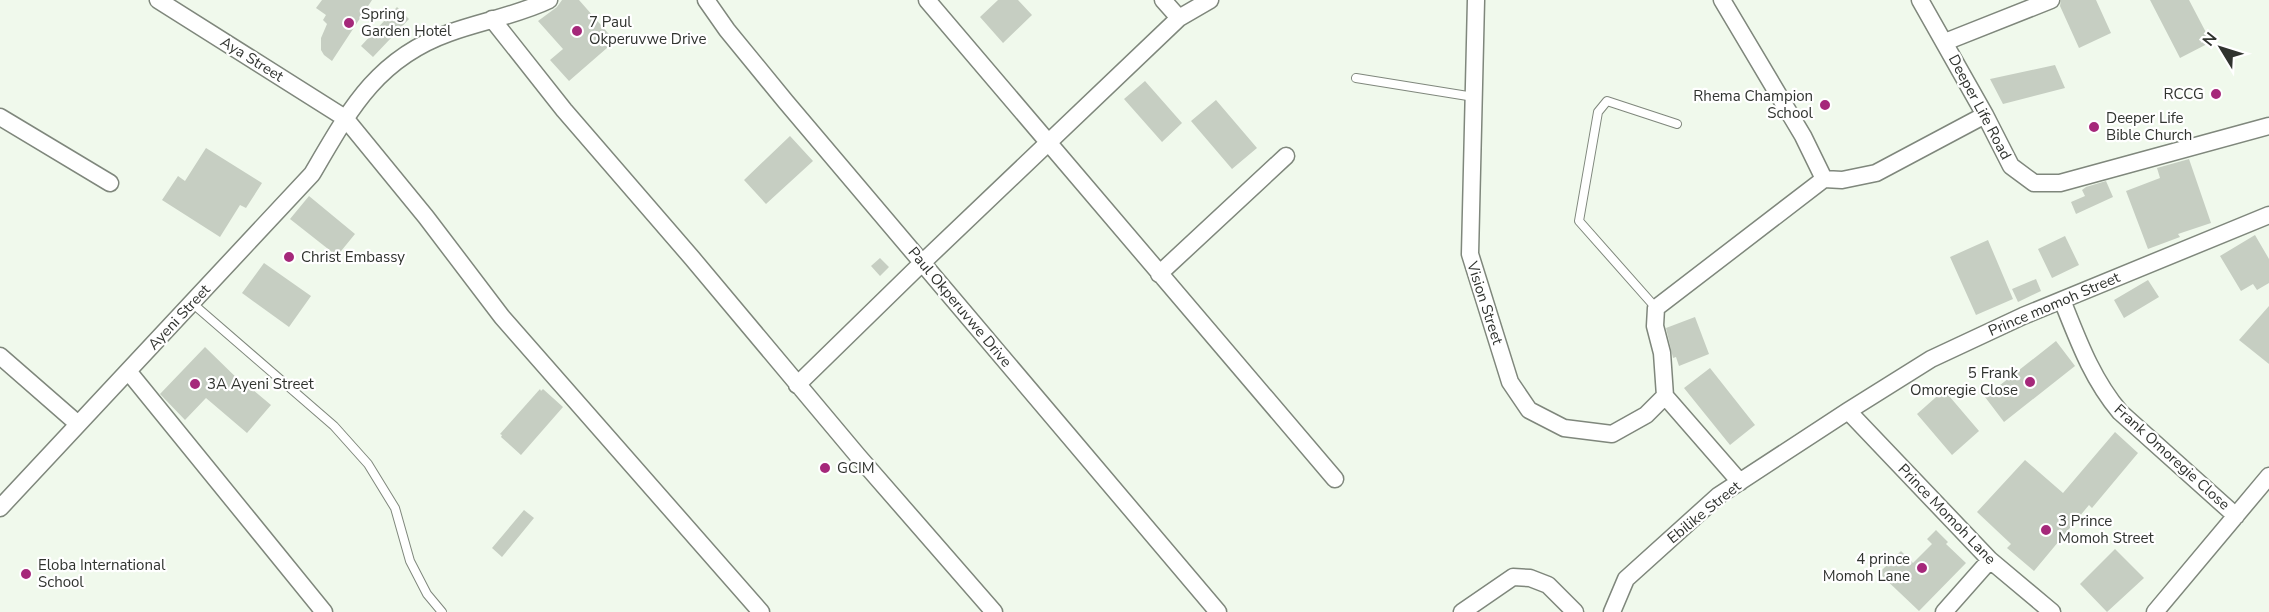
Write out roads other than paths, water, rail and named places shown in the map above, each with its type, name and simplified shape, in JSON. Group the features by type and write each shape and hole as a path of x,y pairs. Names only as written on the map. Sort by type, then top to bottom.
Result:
{"street":[{"name":"Aya Street","path":"158,0 345,118 426,217 501,317 761,612"},
{"path":"345,118 377,77 406,53 447,33 549,0"},
{"name":"Paul Okperuvwe Drive","path":"706,0 786,102 1218,612"},
{"path":"927,0 1047,144 1335,479"},
{"path":"1163,0 1179,18"},
{"path":"797,384 1179,18 1210,0"},
{"name":"Vision Street","path":"1476,0 1470,254 1510,382 1529,410 1564,428 1612,434 1646,415 1665,396"},
{"path":"1722,0 1803,136 1824,179"},
{"name":"Deeper Life Road","path":"1920,0 1985,114 2011,166 2034,183 2060,183 2269,126"},
{"path":"1945,42 2051,0"},
{"path":"492,19 564,110 994,612"},
{"path":"1740,482 1665,396 1662,353 1655,326 1656,308 1824,179 1842,180 1876,173 1985,114"},
{"path":"0,117 110,183"},
{"name":"Ayeni Street","path":"0,508 312,174 345,118"},
{"path":"1159,274 1286,156"},
{"name":"Prince momoh Street","path":"1848,411 1931,359 2062,300 2269,215"},
{"name":"Frank Omoregie Close","path":"2062,300 2087,362 2105,396 2236,516"},
{"path":"0,356 78,424"},
{"path":"128,371 324,612"},
{"name":"Ebilike Street","path":"1612,612 1626,579 1718,496 1848,411"},
{"name":"Prince Momoh Lane","path":"1848,411 1990,560 2052,612"},
{"path":"2155,612 2269,476"},
{"path":"1944,612 1990,560"},
{"path":"1462,612 1513,577 1530,578 1548,585 1575,612"}],"lane":[{"path":"1356,78 1474,97"},
{"path":"1656,308 1579,221 1598,112 1607,101 1677,124"},
{"path":"192,303 334,426 368,464 395,508 410,561 427,594 442,612"}],"place":[{"name":"Spring Garden Hotel","path":"349,23"},
{"name":"7 Paul Okperuvwe Drive","path":"577,31"},
{"name":"RCCG","path":"2216,94"},
{"name":"Rhema Champion School","path":"1825,105"},
{"name":"Deeper Life Bible Church","path":"2094,127"},
{"name":"Christ Embassy","path":"289,257"},
{"name":"5 Frank Omoregie Close","path":"2030,382"},
{"name":"3A Ayeni Street","path":"195,384"},
{"name":"GCIM","path":"825,468"},
{"name":"3 Prince Momoh Street","path":"2046,530"},
{"name":"4 prince Momoh Lane","path":"1922,568"},
{"name":"Eloba International School","path":"26,574"}]}
